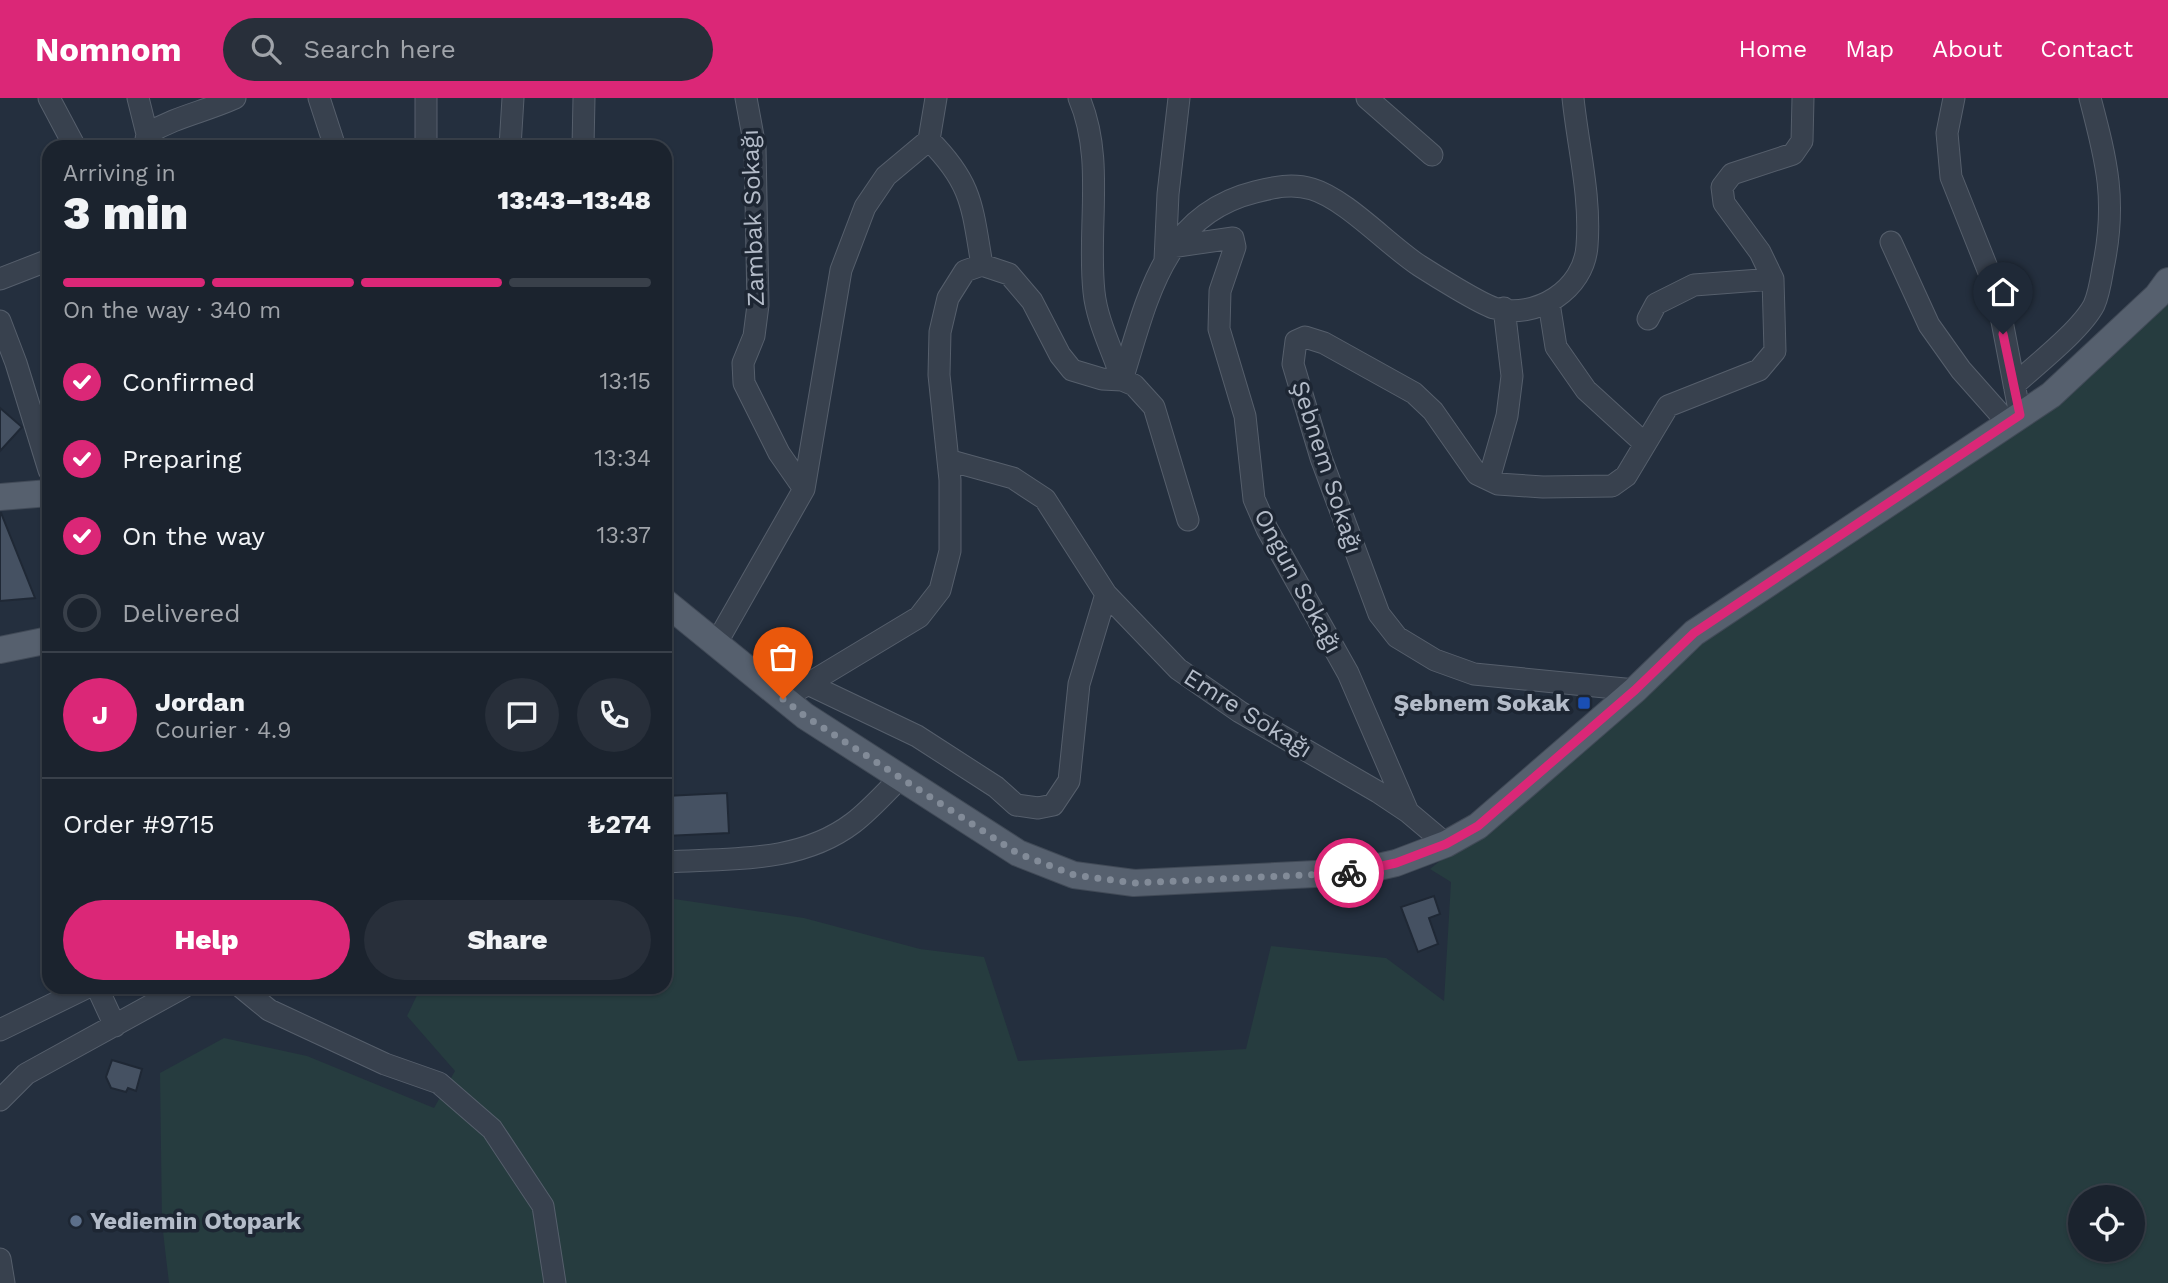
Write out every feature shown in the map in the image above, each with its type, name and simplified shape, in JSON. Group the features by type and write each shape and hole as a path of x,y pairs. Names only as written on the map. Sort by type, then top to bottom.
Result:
{"main road":[{"path":"672,607 805,716 1017,853 1074,875 1134,883 1356,872 1396,863 1446,844 1478,826 1635,690 1694,633 2051,394 2157,296 2168,281"},
{"path":"0,498 42,494"},
{"path":"0,650 42,641"}],"street":[{"path":"49,98 71,140"},
{"path":"138,98 146,140"},
{"path":"147,140 170,120 212,108 234,98"},
{"path":"319,98 333,140"},
{"path":"426,98 426,140"},
{"path":"510,140 513,98"},
{"path":"583,140 584,98"},
{"name":"Zambak Sokağı","path":"746,98 755,146 758,305 754,336 743,363 744,383 779,453 804,489"},
{"path":"717,642 804,489 841,270 865,207 886,176 929,140 936,98"},
{"path":"1079,98 1084,110 1094,174 1095,302 1122,380"},
{"path":"1168,254 1168,194 1179,98"},
{"path":"1367,98 1432,155"},
{"path":"1122,380 1148,299 1168,254 1200,216 1243,195 1287,184 1314,189 1353,213 1419,266 1494,308 1527,310 1549,303 1575,282 1587,249 1587,192 1573,98"},
{"path":"1504,308 1512,376 1507,416 1489,479 1498,484 1544,487 1612,486 1626,476 1668,405 1759,370 1775,351 1776,310 1773,279 1760,252 1724,203 1723,187 1732,174 1793,154 1802,141 1802,98"},
{"path":"1954,98 1947,133 1951,177 1996,290 2014,385 2014,419"},
{"path":"2014,385 2081,323 2094,305 2100,285 2108,247 2111,192 2104,150 2090,98"},
{"path":"929,140 963,180 972,208 982,265"},
{"name":"Ongun Sokağı","path":"1168,254 1233,238 1235,247 1220,291 1219,329 1245,416 1254,499 1267,529 1348,673 1408,812"},
{"path":"1891,242 1929,325 1961,370 2014,419"},
{"path":"0,279 42,263"},
{"path":"783,699 919,617 940,590 950,551 948,460 939,375 940,332 948,298 965,271 982,265 1009,274 1032,300 1060,355 1072,370 1102,379 1122,380 1133,385 1154,407 1188,520"},
{"path":"1648,319 1656,303 1694,285 1773,279"},
{"path":"1549,303 1556,347 1586,390 1644,443"},
{"path":"0,321 42,447"},
{"name":"Şebnem Sokağı","path":"1489,479 1477,474 1433,411 1414,393 1324,343 1305,337 1296,341 1293,364 1321,458 1379,614 1396,637 1435,660 1474,674 1635,690"},
{"name":"Emre Sokağı","path":"948,460 1013,478 1045,499 1106,594 1178,669 1240,712 1378,792 1408,812 1446,844"},
{"path":"808,684 917,736 996,787 1016,805 1038,808 1053,805 1069,781 1079,684 1106,594"},
{"path":"672,862 760,858 808,847 853,823 900,778"},
{"path":"0,1030 74,994"},
{"path":"100,994 115,1026"},
{"path":"0,1100 9,1082 172,994"},
{"path":"250,994 269,1010 385,1064 439,1083 492,1129 543,1206 555,1283"},
{"path":"0,1259 4,1283"}],"green space":[{"path":"2168,299 2168,1283 169,1283 162,1223 160,1073 224,1038 307,1056 434,1108 455,1071 407,1016 418,994 672,994 674,899 804,918 920,949 984,957 1018,1061 1246,1049 1271,946 1386,958 1444,1001 1451,882 1430,869 1594,736 1706,635"}],"building":[{"path":"0,408 22,427 0,451"},
{"path":"1,513 35,598 0,601"},
{"path":"727,793 729,833 672,836 672,796"},
{"path":"1434,896 1440,914 1429,918 1438,944 1418,952 1401,907"},
{"path":"112,1060 142,1069 136,1091 128,1088 126,1092 111,1088 106,1077"}],"way so far":[{"path":"783,699 805,716 1017,853 1074,875 1134,883 1349,873"}],"place":[{"name":"Şebnem Sokak","path":"1584,703"},
{"name":"Yediemin Otopark","path":"76,1221"}],"route":[{"path":"1349,873 1396,863 1446,844 1478,826 1635,690 1694,633 2020,415 2003,334"}]}
